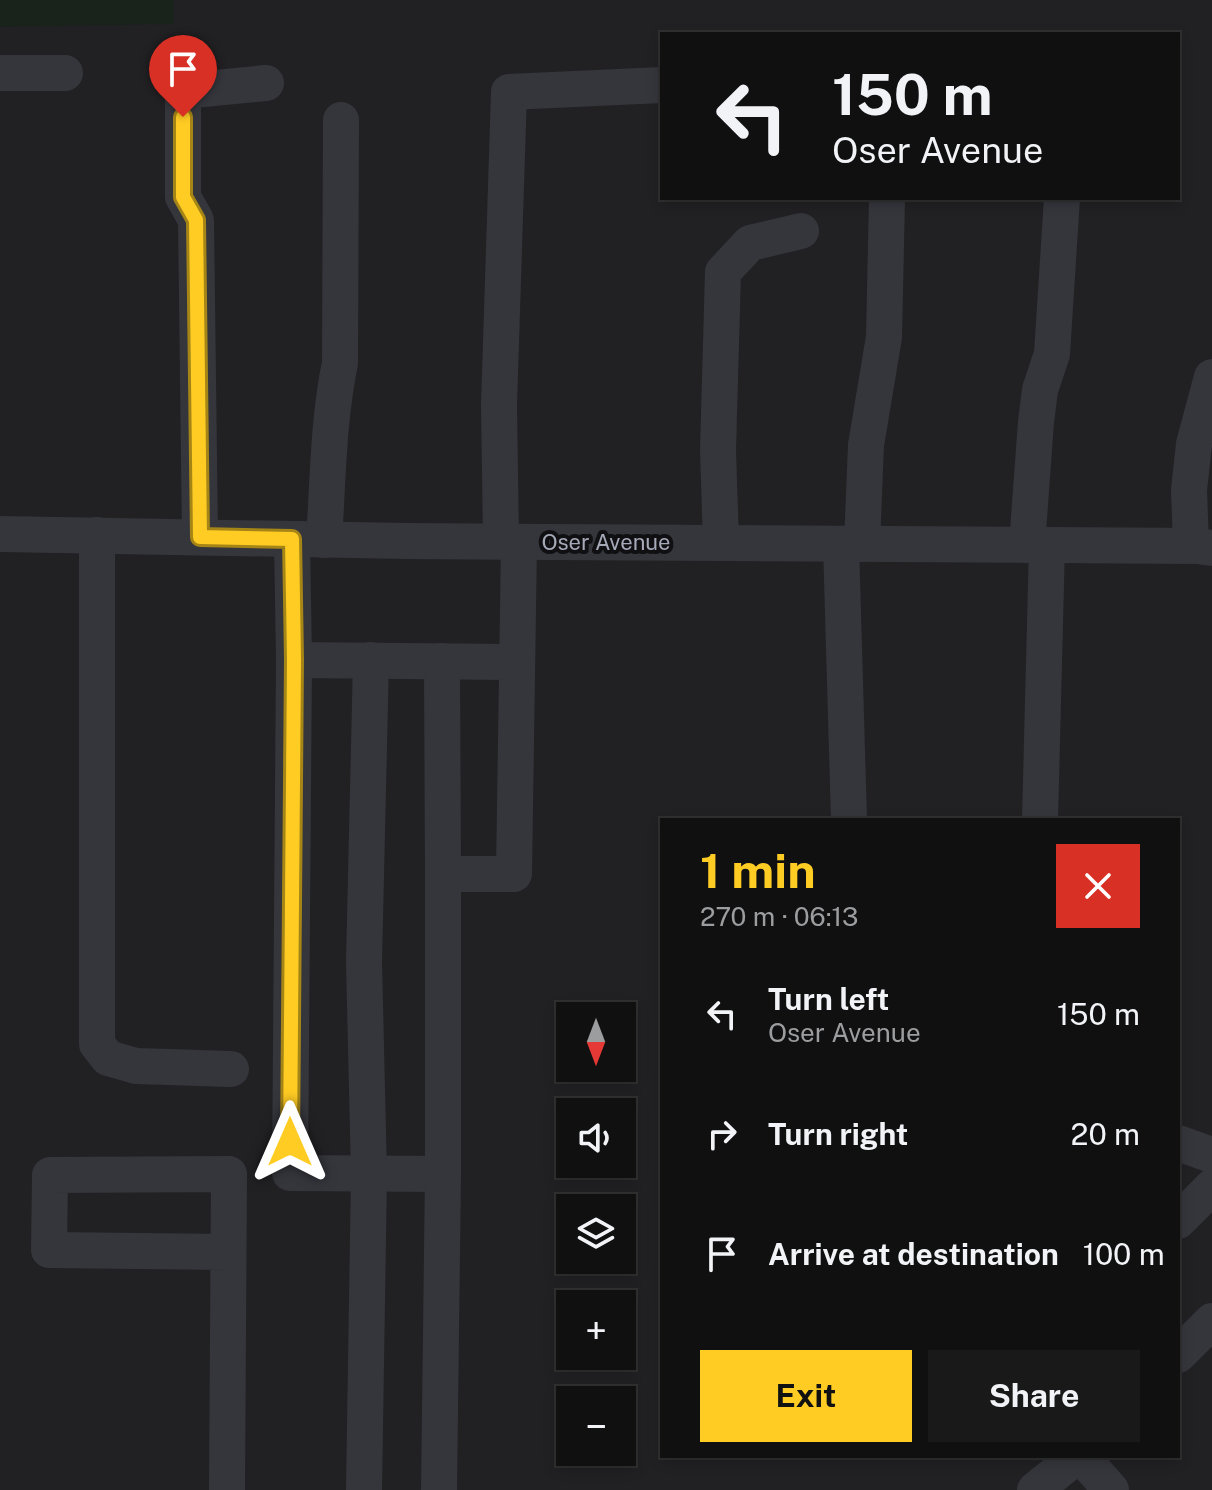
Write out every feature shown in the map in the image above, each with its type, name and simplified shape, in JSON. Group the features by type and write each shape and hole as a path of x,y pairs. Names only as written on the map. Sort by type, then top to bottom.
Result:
{"street":[{"path":"0,73 65,73"},
{"path":"200,537 196,220 183,197 183,91 266,83"},
{"path":"443,874 514,874 517,662 499,405 509,92 660,85"},
{"path":"341,120 340,363 330,435 308,539 294,660 290,1173 443,1174"},
{"path":"849,818 851,544 884,337 887,200"},
{"path":"1040,818 1037,545 1040,390 1052,354 1062,200"},
{"path":"721,543 718,450 723,272 750,243 801,231"},
{"path":"1202,547 1189,490 1194,444 1212,377"},
{"name":"Oser Avenue","path":"0,534 510,542 1202,547"},
{"path":"97,535 97,1044 108,1058 136,1066 231,1069"},
{"path":"294,660 517,662"},
{"path":"364,1490 369,1174 364,962 371,660"},
{"path":"439,1490 443,1174 442,661"},
{"path":"1180,1144 1212,1155"},
{"path":"227,1490 229,1174 50,1175 49,1250 228,1252"},
{"path":"1180,1219 1212,1187"},
{"path":"1180,1353 1212,1321"},
{"path":"1035,1490 1076,1458"},
{"path":"1081,1458 1111,1490"}],"shaded area":[{"path":"0,0 1212,0 1212,1490 0,1490"},
{"path":"0,0 174,0 174,24 0,27"}],"route":[{"path":"183,117 183,197 196,220 200,537 292,539 294,660 290,1142"}]}
